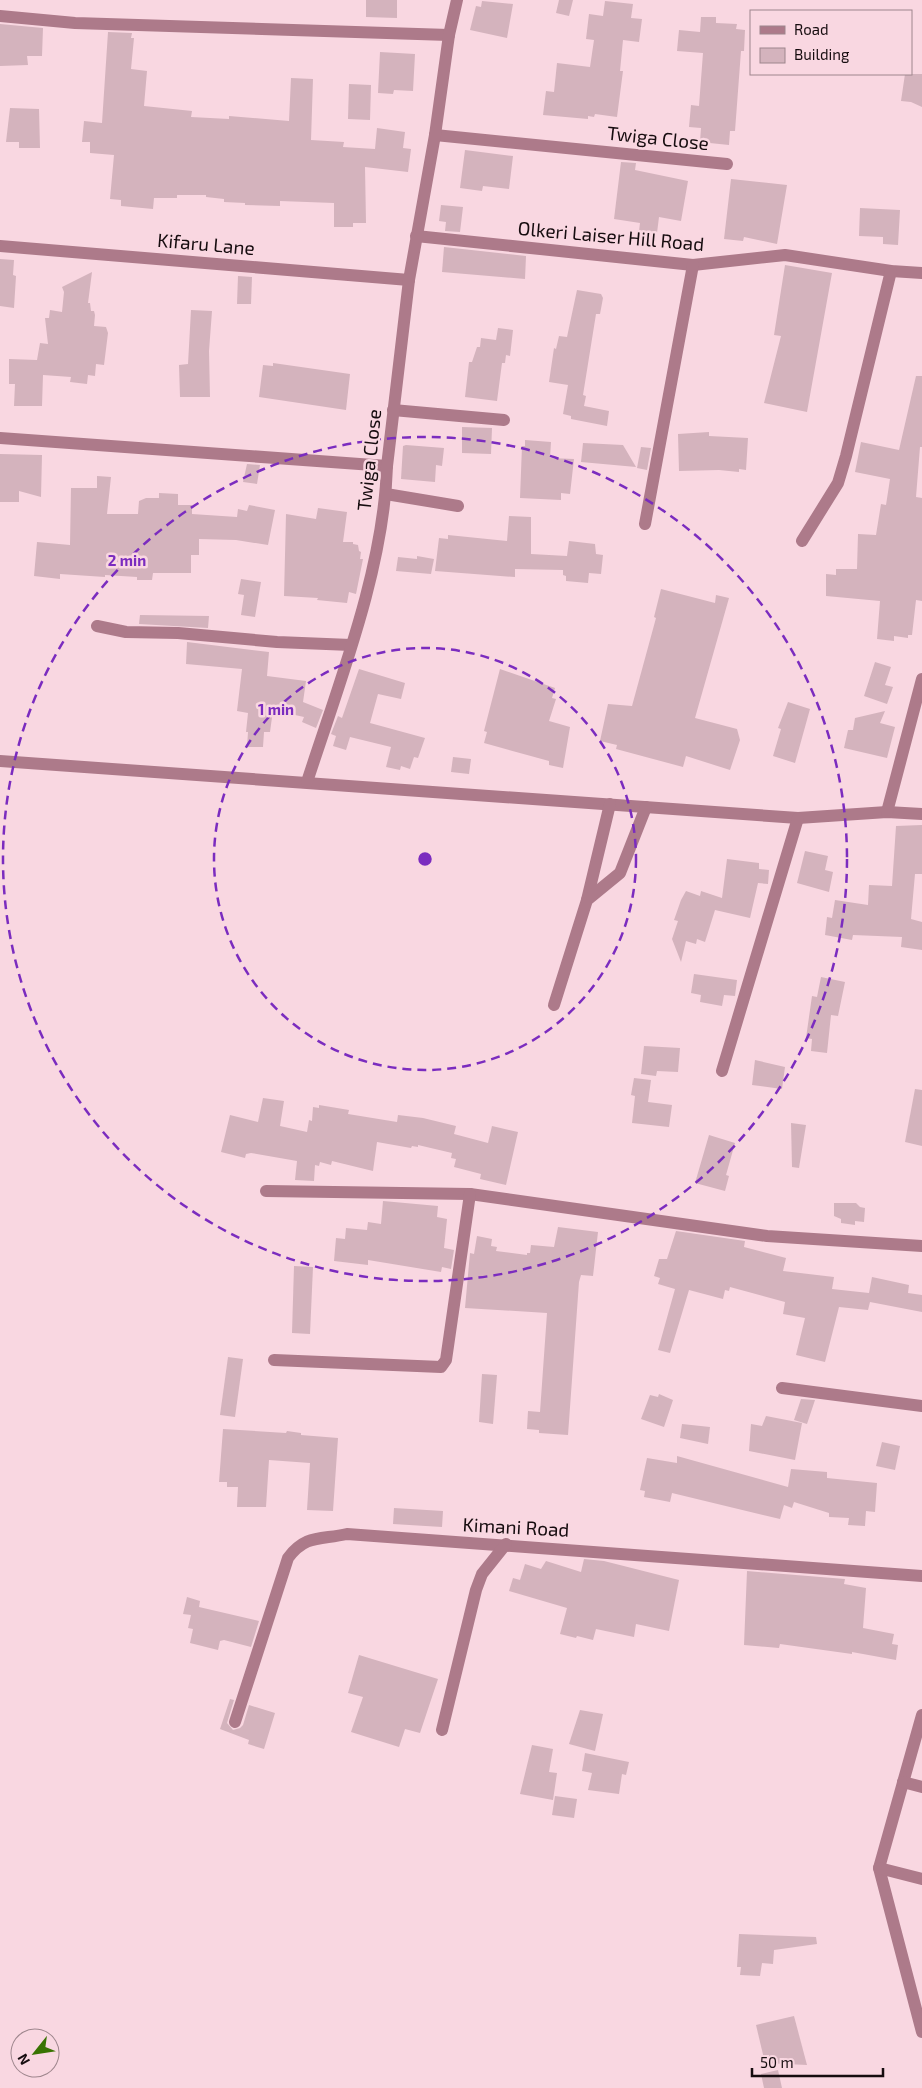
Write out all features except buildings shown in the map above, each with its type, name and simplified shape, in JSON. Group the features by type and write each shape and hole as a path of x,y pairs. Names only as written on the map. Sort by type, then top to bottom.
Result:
{"street":[{"name":"Twiga Close","path":"307,782 351,645 372,571 386,494 393,410 409,280 435,135 449,35 457,0"},
{"path":"0,16 74,24 449,35"},
{"name":"Twiga Close","path":"435,135 727,164"},
{"name":"Olkeri Laiser Hill Road","path":"416,236 693,265 785,255 891,271 922,273"},
{"name":"Kifaru Lane","path":"0,246 409,280"},
{"path":"645,524 693,265"},
{"path":"802,541 838,483 891,271"},
{"path":"393,410 504,420"},
{"path":"0,438 387,466"},
{"path":"386,494 458,506"},
{"path":"97,626 126,632 178,633 277,642 351,645"},
{"path":"887,812 922,679"},
{"path":"0,761 798,818 887,812 922,814"},
{"path":"554,1004 587,900 610,804"},
{"path":"587,900 620,872 646,807"},
{"path":"722,1071 798,818"},
{"path":"266,1191 470,1194 767,1236 922,1246"},
{"path":"274,1360 441,1367 446,1360 470,1194"},
{"path":"782,1388 922,1406"},
{"name":"Kimani Road","path":"235,1722 288,1558 296,1547 323,1536 335,1537 348,1534 506,1544 922,1576"},
{"path":"442,1730 476,1590 482,1574 506,1544"},
{"path":"922,1715 879,1868 922,2032"},
{"path":"903,1782 922,1786"},
{"path":"879,1868 922,1879"}]}
